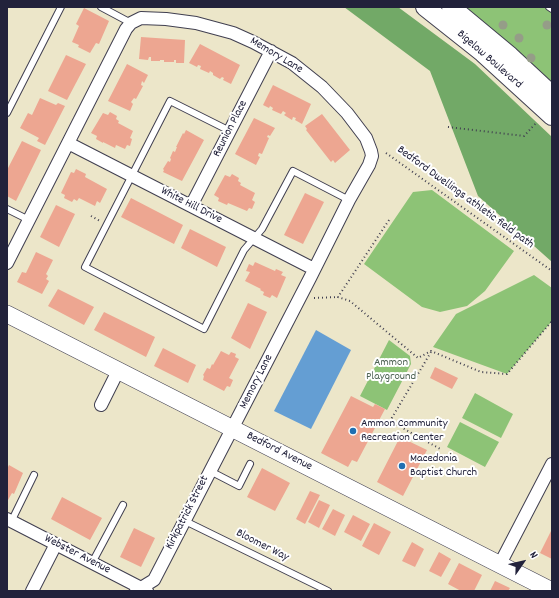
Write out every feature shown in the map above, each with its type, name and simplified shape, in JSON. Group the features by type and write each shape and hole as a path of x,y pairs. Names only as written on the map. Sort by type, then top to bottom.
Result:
{"main road":[{"name":"Bigelow Boulevard","path":"425,7 483,53 546,117"},
{"name":"Bigelow Boulevard","path":"451,7 552,95"}],"street":[{"name":"Memory Lane","path":"131,23 141,18 149,17 196,23 233,33 271,51 292,63 322,87 347,113 366,138 371,151 371,160 232,428"},
{"path":"7,263 126,29 131,23"},
{"name":"Reunion Place","path":"191,206 271,51"},
{"name":"White Hill Drive","path":"68,143 314,270"},
{"name":"Bedford Avenue","path":"7,314 552,591"},
{"path":"101,405 118,371"},
{"name":"Kirkpatrick Street","path":"142,590 154,580 232,428"},
{"path":"500,564 552,464"},
{"name":"Webster Avenue","path":"9,520 142,590"},
{"path":"32,591 56,544"}],"lane":[{"path":"7,113 61,7"},
{"path":"101,7 131,23"},
{"path":"230,131 170,101 85,268 204,329 244,250 262,229 293,171 349,200"},
{"path":"7,209 29,220"},
{"path":"210,471 238,486 250,464"},
{"path":"9,520 34,475"},
{"path":"92,563 123,505"},
{"name":"Bloomer Way","path":"185,521 328,591"}],"path":[{"path":"448,127 524,136 546,117"},
{"name":"Bedford Dwellings athletic field path","path":"386,153 552,272"},
{"path":"91,216 101,221"},
{"path":"338,297 389,220"},
{"path":"312,298 338,297 350,301 418,358 432,351 481,372 507,374 552,321"},
{"path":"432,351 390,421 442,450"}],"green space":[{"path":"344,7 398,7 475,64 552,137 552,262 478,196 430,71"},
{"path":"463,7 552,7 552,85"},
{"path":"432,190 514,251 485,291 467,306 440,312 422,307 364,264 413,192"},
{"path":"534,275 552,288 552,321 507,374 433,347 456,314"},
{"name":"Ammon Playground","path":"389,340 410,356 411,364 387,410 360,396"},
{"path":"475,393 513,414 501,438 462,418"},
{"path":"460,422 499,442 485,467 447,447"}],"water":[{"path":"316,330 351,350 311,429 274,411"}],"building":[{"path":"84,8 109,21 99,44 96,43 90,53 72,42 79,26 76,24"},
{"path":"141,37 185,40 184,63 176,63 176,60 174,60 174,62 164,62 164,60 151,61 151,57 149,57 148,60 139,59"},
{"path":"200,44 240,65 231,84 223,80 224,78 222,77 220,79 213,75 210,71 209,73 200,69 201,66 198,65 197,67 189,63"},
{"path":"66,55 86,64 67,100 48,91"},
{"path":"127,64 148,75 144,83 142,81 141,85 143,86 136,99 134,98 131,102 133,104 130,111 108,101"},
{"path":"273,85 311,104 302,124 295,120 296,118 293,117 292,120 284,115 286,113 283,111 281,114 272,110 273,108 270,106 269,108 263,105"},
{"path":"40,98 56,105 58,103 65,106 45,145 37,141 39,138 20,128 28,113 32,115"},
{"path":"110,112 117,116 116,119 119,121 118,123 133,131 130,138 132,139 130,146 127,145 125,149 116,145 115,148 103,143 96,139 97,136 91,133 103,113 108,115"},
{"path":"322,114 350,150 335,163 333,160 331,162 306,130 307,129 305,126"},
{"path":"254,118 275,128 270,136 268,135 267,137 269,138 262,154 259,153 258,156 260,157 256,165 235,154"},
{"path":"186,130 204,140 182,181 163,172 163,169 168,161 170,162 173,151 175,152 183,133 184,134"},
{"path":"22,141 41,150 16,201 7,196 7,170"},
{"path":"76,169 86,174 85,177 107,189 100,203 97,201 95,206 79,198 77,201 74,199 72,202 64,198 65,195 61,193 71,172 74,173"},
{"path":"232,174 239,178 238,181 241,183 240,185 255,193 252,200 255,202 252,209 249,208 247,211 228,203 227,205 218,201 219,198 214,195 225,175 230,177"},
{"path":"305,193 324,202 303,244 284,235"},
{"path":"131,198 183,225 174,244 121,217"},
{"path":"56,205 75,214 59,247 40,237"},
{"path":"190,229 226,247 217,267 181,248"},
{"path":"36,252 53,260 46,274 48,276 46,279 49,281 42,294 17,282 22,272 26,273"},
{"path":"255,262 275,271 276,269 283,272 281,275 286,277 277,298 272,295 270,298 263,295 264,292 260,290 261,289 245,281 250,272 246,271 249,264 253,266"},
{"path":"58,289 94,307 84,325 48,306"},
{"path":"248,303 267,312 250,349 231,338"},
{"path":"104,312 155,337 146,357 94,330"},
{"path":"163,348 196,365 188,383 154,366"},
{"path":"221,351 229,355 231,352 236,354 235,357 239,359 229,378 233,380 230,387 227,386 224,391 203,380 203,375 207,368 210,369"},
{"path":"435,367 458,378 452,389 430,378"},
{"name":"Ammon Community Recreation Center","path":"351,396 373,407 375,404 385,409 357,462 352,460 348,467 321,453"},
{"name":"Macedonia Baptist Church","path":"400,437 427,450 403,496 377,482"},
{"path":"9,465 23,473 14,494 12,493 8,500 7,469"},
{"path":"262,468 290,483 275,511 247,497"},
{"path":"310,491 320,495 305,524 296,519"},
{"path":"62,497 102,518 90,540 51,519"},
{"path":"319,500 330,505 319,528 308,522"},
{"path":"333,509 345,515 335,536 322,529"},
{"path":"353,515 370,524 361,541 344,532"},
{"path":"374,523 391,532 379,555 362,546"},
{"path":"134,528 155,538 141,567 120,557"},
{"path":"552,529 552,559 540,553"},
{"path":"412,542 424,549 415,567 402,561"},
{"path":"439,552 451,559 441,577 429,571"},
{"path":"459,563 482,575 474,591 461,591 448,584"},
{"path":"495,581 510,588 508,591 490,591"}],"place":[{"name":"Ammon Community Recreation Center","path":"353,431"},
{"name":"Macedonia Baptist Church","path":"402,466"}]}
